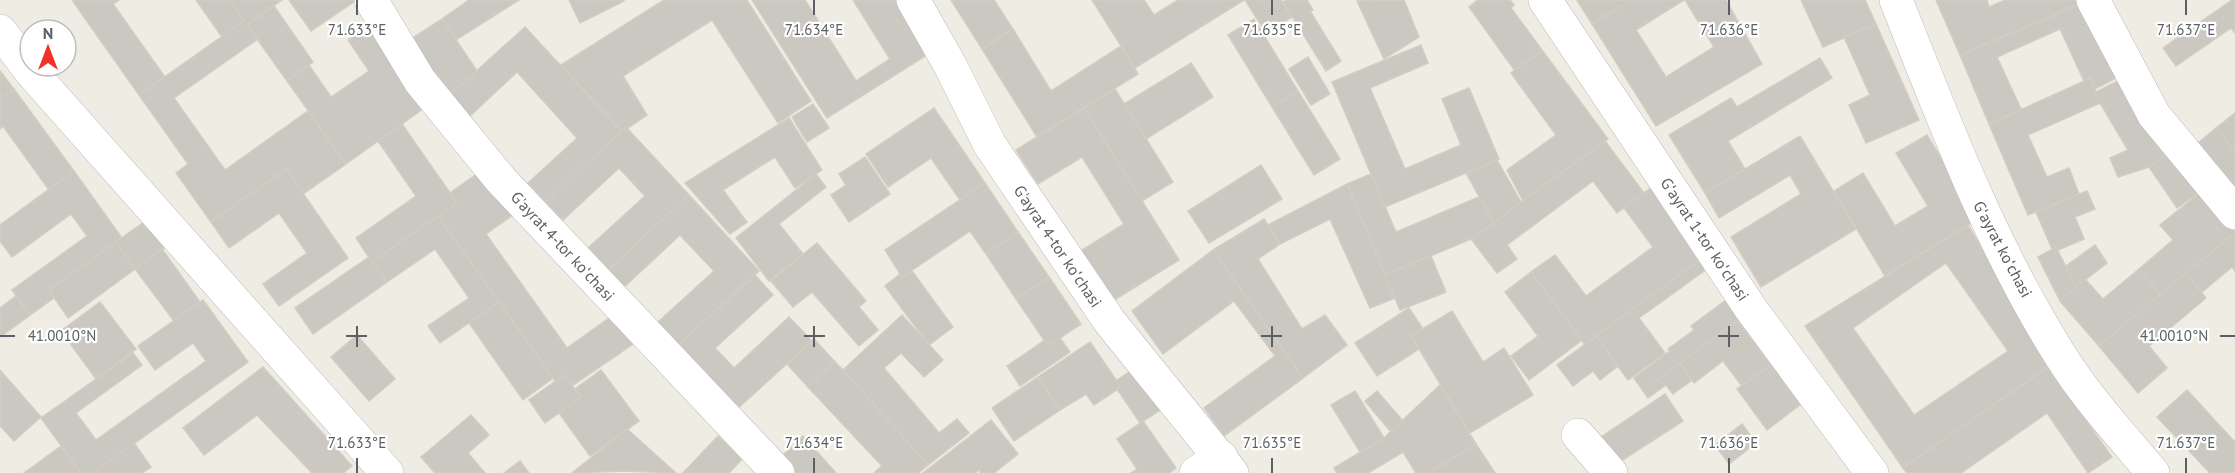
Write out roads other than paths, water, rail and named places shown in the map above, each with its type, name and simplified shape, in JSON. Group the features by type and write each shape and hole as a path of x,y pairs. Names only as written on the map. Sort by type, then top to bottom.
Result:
{"street":[{"name":"G'ayrat 4-tor koʻchasi","path":"371,0 420,81 501,180 778,473"},
{"name":"G'ayrat 4-tor koʻchasi","path":"913,0 951,65 990,146 1110,322 1216,468"},
{"name":"Gʻayrat 1-tor koʻchasi","path":"1545,0 1751,309 1872,473"},
{"name":"Gʻayrat koʻchasi","path":"1896,0 1968,181 2030,301 2060,356 2108,420 2152,473"},
{"path":"2093,0 2154,115 2235,213"},
{"path":"0,31 32,73 387,473"},
{"path":"1578,435 1611,473"}]}
